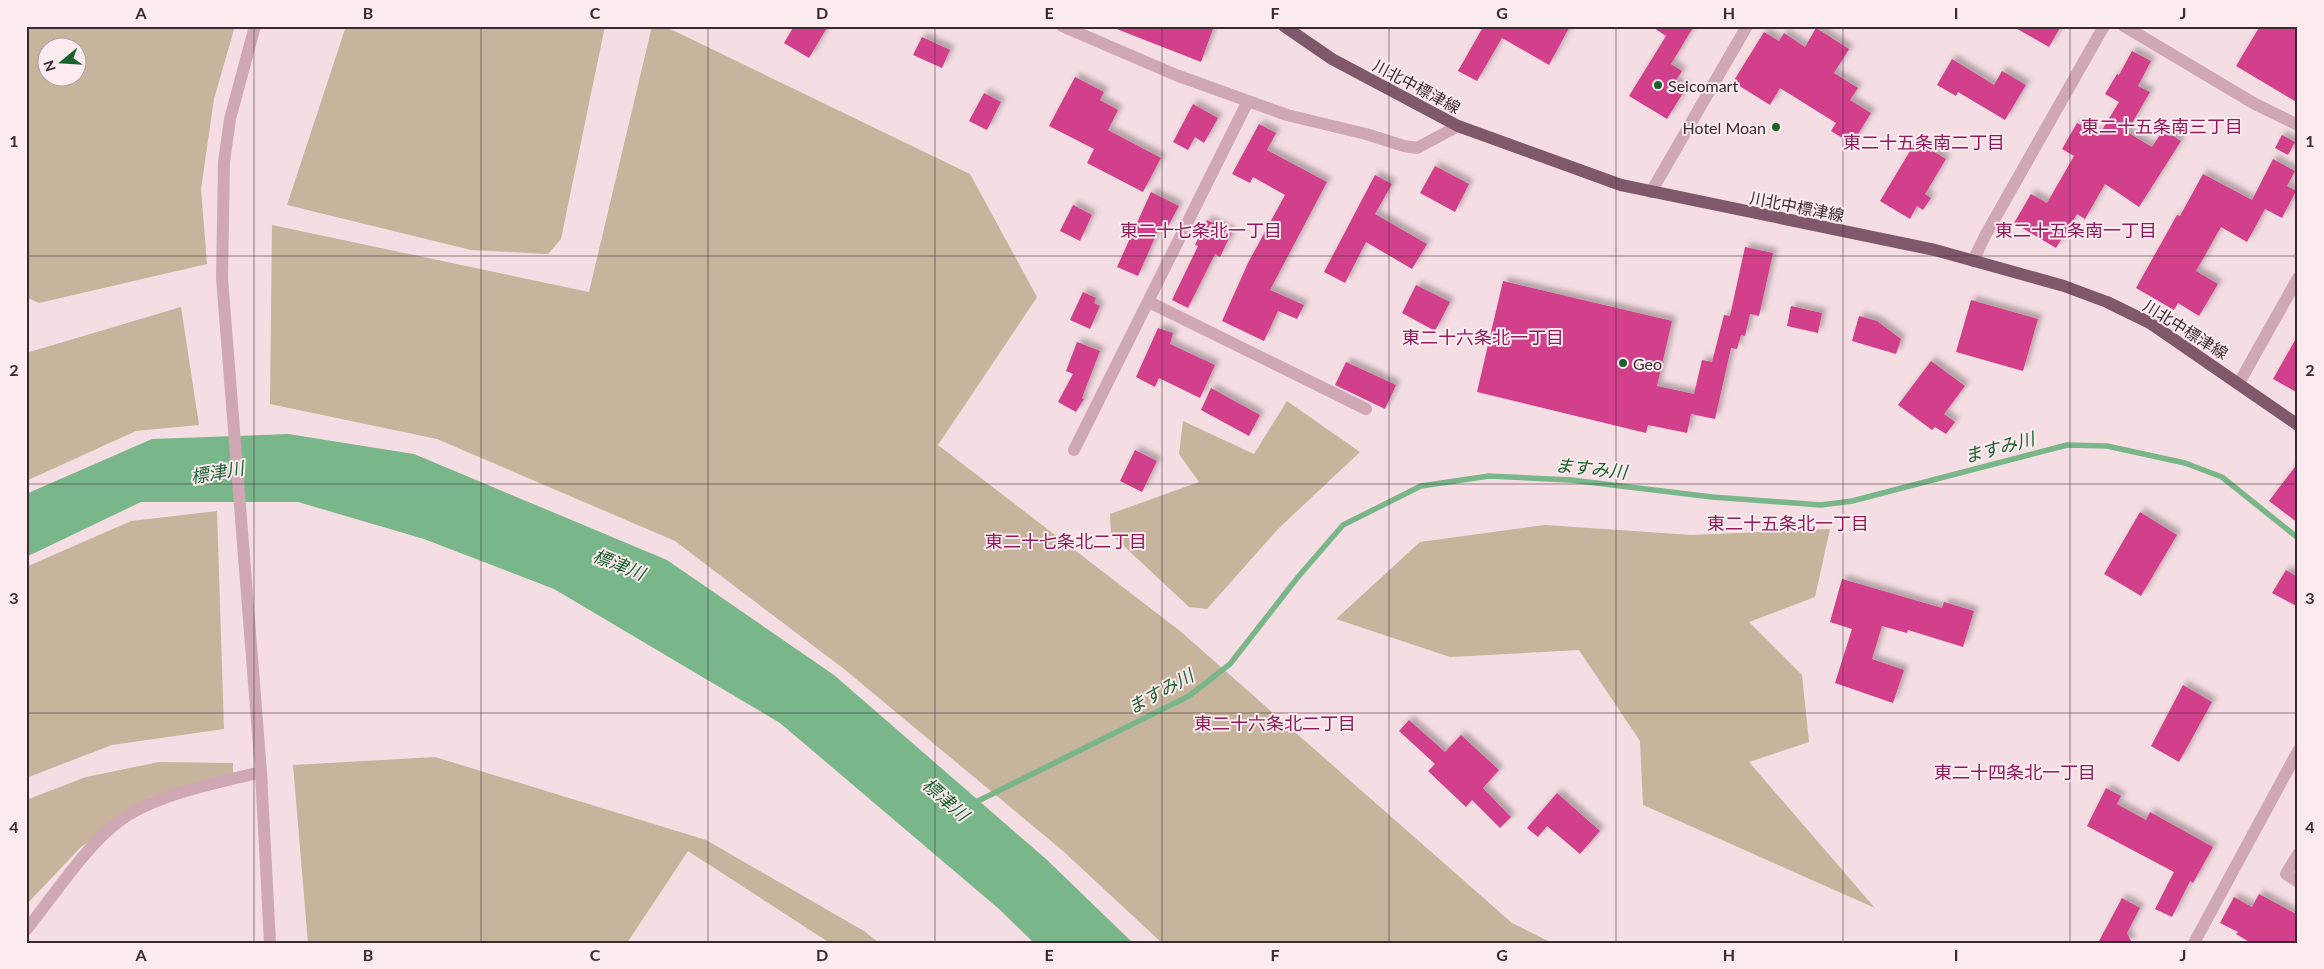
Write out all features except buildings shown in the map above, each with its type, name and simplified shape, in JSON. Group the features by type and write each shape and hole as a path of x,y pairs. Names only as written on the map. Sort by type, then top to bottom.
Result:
{"main road":[{"name":"川北中標津線","path":"1284,26 1332,59 1458,126 1621,185 1935,250 2064,286 2107,302 2150,323 2298,425"}],"street":[{"path":"255,26 230,119 224,162 222,278 257,731 262,772 270,943"},
{"path":"1062,26 1176,75 1287,115 1366,134 1410,147 1417,148 1458,126"},
{"path":"1651,192 1747,26"},
{"path":"1973,261 1986,234 2104,26"},
{"path":"2124,26 2255,104 2298,125"},
{"path":"1074,450 1150,302 1248,101"},
{"path":"2239,383 2298,278"},
{"path":"1150,302 1366,409"},
{"path":"2194,943 2298,751"},
{"path":"26,930 90,849 118,822 178,793 262,772"},
{"path":"2298,854 2286,874 2298,882"}],"shaded area":[{"path":"26,26 235,26 214,99 201,189 207,264 39,303 26,297"},
{"path":"346,26 605,26 561,239 548,254 471,250 287,205"},
{"path":"652,26 664,26 970,174 1037,297 938,445 1180,631 1512,923 1552,943 1162,943 1063,851 844,669 675,541 437,439 270,404 272,225 589,292"},
{"path":"181,307 199,425 136,431 26,481 26,353"},
{"path":"1287,401 1360,452 1278,529 1207,609 1189,607 1111,534 1110,514 1199,482 1179,454 1183,421 1254,454"},
{"path":"217,511 224,729 112,745 26,778 26,567 131,521"},
{"path":"1545,525 1692,535 1830,529 1815,597 1749,622 1802,675 1809,742 1749,762 1875,908 1643,805 1640,741 1579,650 1450,657 1336,619 1420,542"},
{"path":"435,757 706,840 864,931 879,943 830,943 688,851 627,943 308,943 293,765"},
{"path":"159,762 233,763 233,774 150,797 80,848 26,905 26,800 86,777"}],"water":[{"name":"標津川","path":"288,434 414,454 667,560 834,675 1046,859 1133,943 1034,943 999,909 780,723 554,589 424,539 298,502 141,502 26,557 26,494 152,439"}],"waterway":[{"name":"ますみ川","path":"972,804 1189,696 1230,664 1298,577 1343,525 1421,486 1489,476 1571,480 1712,497 1821,505 1852,501 2067,445 2107,446 2185,463 2222,477 2298,538"}],"place":[{"name":"Seicomart","path":"1658,85"},
{"name":"Hotel Moan","path":"1776,127"},
{"name":"Geo","path":"1623,363"}],"district":[{"name":"東二十五条南三丁目","path":"2162,126"},
{"name":"東二十五条南二丁目","path":"1924,142"},
{"name":"東二十七条北一丁目","path":"1201,230"},
{"name":"東二十五条南一丁目","path":"2076,230"},
{"name":"東二十六条北一丁目","path":"1483,337"},
{"name":"東二十五条北一丁目","path":"1788,523"},
{"name":"東二十七条北二丁目","path":"1066,541"},
{"name":"東二十六条北二丁目","path":"1275,723"},
{"name":"東二十四条北一丁目","path":"2015,772"}]}
